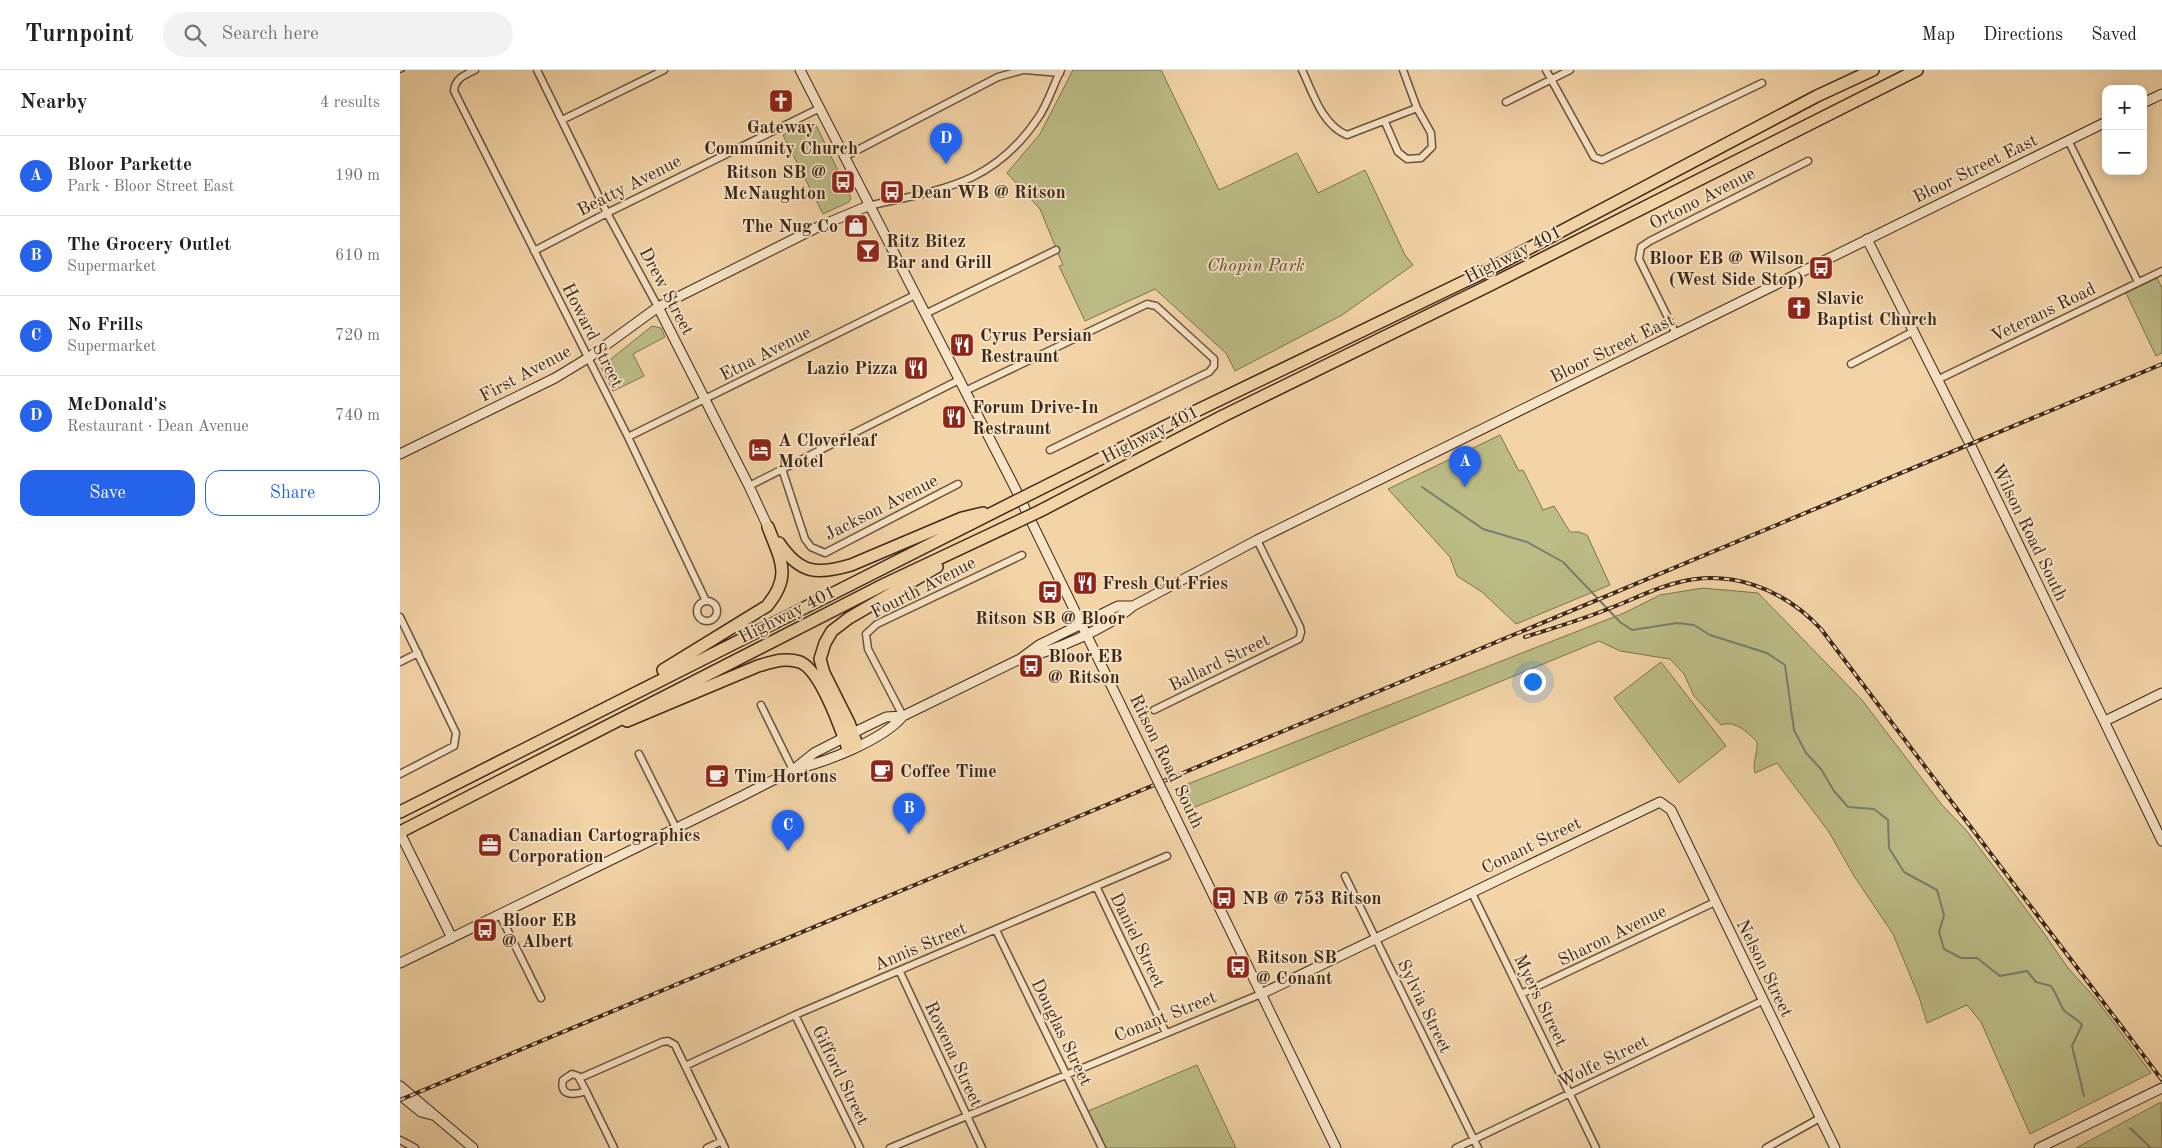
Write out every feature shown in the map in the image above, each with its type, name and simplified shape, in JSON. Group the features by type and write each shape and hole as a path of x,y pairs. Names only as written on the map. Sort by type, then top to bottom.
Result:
{"highway":[{"name":"Highway 401","path":"400,812 603,708 1194,412 1484,272 1816,96 1873,70"},
{"name":"Highway 401","path":"400,833 885,584 997,533 1223,416 1486,288 1917,70"},
{"path":"1895,80 1922,70"},
{"path":"768,527 790,559 802,567 819,572 851,565 962,518 1000,509"},
{"path":"603,708 767,606 778,592 782,581 780,560 768,527"},
{"path":"852,747 820,659 824,643 832,631 849,618 997,533"},
{"path":"590,734 642,716 758,666 778,660 790,660 802,663 816,677 848,736"}],"main road":[{"name":"Ritson Road South","path":"800,70 1082,624 1336,1148"},
{"path":"2147,101 2162,94"},
{"name":"Bloor Street East","path":"1020,659 1045,653 1086,634 1123,615 1133,606 1258,540 2102,124"},
{"name":"First Avenue","path":"400,454 555,378 588,358 658,307 824,224 868,206"},
{"name":"Wilson Road South","path":"1867,239 1914,331 2162,841"},
{"name":"Drew Street","path":"658,307 706,399 768,527"},
{"name":"Bloor Street East","path":"400,963 793,770 821,763 893,727 903,716 1020,659 1039,645 1118,606 1133,606"},
{"path":"2105,721 2162,694"},
{"name":"Bloor Street East","path":"793,770 814,753 886,717 903,716"},
{"name":"Conant Street","path":"1261,994 1655,803 1664,804"},
{"name":"Nelson Street","path":"1664,804 1671,810 1762,1001 1835,1148"},
{"path":"400,833 452,938"},
{"path":"400,1086 473,1148"},
{"path":"2039,1148 2162,1088"},
{"path":"400,1095 421,1112 432,1115"}],"street":[{"name":"Howard Street","path":"476,70 461,77 455,83 454,91 628,437 706,601"},
{"name":"Drew Street","path":"537,70 607,213 658,307"},
{"path":"562,120 664,70"},
{"path":"844,157 998,77 1024,70 1061,71 1040,116 1025,137 1006,157 986,171 957,184 868,206"},
{"path":"1302,70 1330,124 1338,131 1347,135 1385,122 1417,108"},
{"path":"1385,122 1398,152 1406,159 1421,158 1432,147 1431,134 1417,108 1403,70"},
{"path":"1546,70 1594,157 1602,160 1762,83"},
{"path":"1506,102 1570,70"},
{"name":"Beatty Avenue","path":"534,251 820,108"},
{"path":"2068,140 2138,282"},
{"name":"Ortono Avenue","path":"1676,334 1639,259 1641,248 1650,241 1808,161"},
{"path":"925,314 1056,250"},
{"name":"Veterans Road","path":"1937,380 2162,271"},
{"name":"Etna Avenue","path":"628,437 915,295"},
{"path":"965,391 1147,304 1156,306 1214,358 1214,366 1209,372 1050,450"},
{"path":"1850,364 1914,331"},
{"path":"749,486 959,380"},
{"name":"Jackson Avenue","path":"782,469 805,539 811,547 825,553 958,484"},
{"name":"Ballard Street","path":"1154,710 1296,642 1301,635 1300,627 1258,540"},
{"name":"Fourth Avenue","path":"903,716 868,649 866,634 878,624 1022,555"},
{"path":"400,617 456,733 454,746 400,774"},
{"path":"400,662 418,653"},
{"path":"761,705 793,770"},
{"path":"639,754 676,828"},
{"name":"Annis Street","path":"685,1066 796,1015 1168,856"},
{"name":"Sylvia Street","path":"1345,876 1478,1148"},
{"name":"Daniel Street","path":"1096,886 1166,1033"},
{"name":"Myers Street","path":"1472,892 1596,1148"},
{"name":"Sharon Avenue","path":"1521,994 1715,902"},
{"path":"500,915 541,998"},
{"name":"Douglas Street","path":"996,930 1102,1148"},
{"name":"Rowena Street","path":"900,972 982,1148"},
{"name":"Conant Street","path":"890,1148 1261,994"},
{"name":"Wolfe Street","path":"1456,1148 1762,1001"},
{"name":"Gifford Street","path":"796,1015 860,1148"},
{"path":"580,1078 662,1042 675,1045 724,1145 707,1148"},
{"path":"586,1091 572,1095 563,1090 562,1083 565,1077 572,1074 580,1078 614,1148"},
{"path":"1766,1148 1820,1118"},
{"path":"400,1140 415,1148"}],"green space":[{"name":"Chopin Park","path":"1073,70 1161,70 1219,190 1297,153 1318,193 1365,170 1405,255 1413,265 1342,315 1235,371 1226,353 1155,289 1085,321 1059,266 1063,265 1040,209 1007,173 1040,134"},
{"path":"809,122 816,125 851,198 849,202 823,214 783,135"},
{"path":"2157,278 2162,288 2162,353 2156,356 2126,293"},
{"path":"652,326 661,328 665,337 633,354 644,376 613,391 601,367"},
{"path":"1500,435 1519,471 1523,470 1543,510 1554,506 1570,532 1579,532 1587,535 1610,585 1516,624 1482,592 1457,576 1450,557 1388,489"},
{"path":"1703,588 1758,593 1862,700 1942,805 1966,830 2068,968 2096,999 2151,1073 2030,1134 1981,1022 1967,1005 1927,1023 1919,997 1893,934 1854,876 1829,832 1777,763 1755,773 1754,765 1757,742 1745,731 1732,724 1721,725 1694,696 1684,674 1670,659 1620,651 1599,641 1188,810 1175,789 1624,613 1660,595"},
{"path":"1661,662 1726,746 1679,783 1614,698"},
{"path":"1197,1065 1236,1148 1103,1148 1086,1112"},
{"path":"2161,1102 2162,1148 2076,1148"}],"waterway":[{"path":"1422,487 1483,529 1527,542 1563,562 1620,622 1632,630 1677,623 1694,625 1710,635 1767,653 1785,665 1794,730 1806,753 1821,769 1834,791 1848,807 1874,809 1888,820 1889,848 1904,872 1937,890 1944,915 1939,932 1944,949 1961,958 1977,958 2000,976 2027,971 2036,982 2051,986 2063,1009 2082,1025 2072,1046 2084,1096"},
{"path":"2130,1128 2151,1148"}],"railway":[{"path":"400,1100 2162,364"},
{"path":"1525,637 1588,617 1658,588 1696,579 1736,580 1755,585 1790,603 1821,629 2162,1080"}],"place":[{"name":"Gateway Community Church","path":"781,101"},
{"name":"McDonald's","path":"946,164"},
{"name":"Ritson SB @ McNaughton","path":"843,182"},
{"name":"Dean WB @ Ritson","path":"892,192"},
{"name":"The Nug Co","path":"856,226"},
{"name":"Ritz Bitez Bar and Grill","path":"868,251"},
{"name":"Bloor EB @ Wilson (West Side Stop)","path":"1821,268"},
{"name":"Slavic Baptist Church","path":"1799,308"},
{"name":"Cyrus Persian Restraunt","path":"962,345"},
{"name":"Lazio Pizza","path":"916,368"},
{"name":"Forum Drive-In Restraunt","path":"954,417"},
{"name":"A Cloverleaf Motel","path":"760,450"},
{"name":"Bloor Parkette","path":"1465,487"},
{"name":"Fresh Cut Fries","path":"1085,583"},
{"name":"Ritson SB @ Bloor","path":"1050,592"},
{"name":"Bloor EB @ Ritson","path":"1031,666"},
{"name":"Coffee Time","path":"882,771"},
{"name":"Tim Hortons","path":"717,776"},
{"name":"The Grocery Outlet","path":"909,834"},
{"name":"Canadian Cartographics Corporation","path":"490,845"},
{"name":"No Frills","path":"788,851"},
{"name":"NB @ 753 Ritson","path":"1224,898"},
{"name":"Bloor EB @ Albert","path":"485,930"},
{"name":"Ritson SB @ Conant","path":"1238,967"}]}
